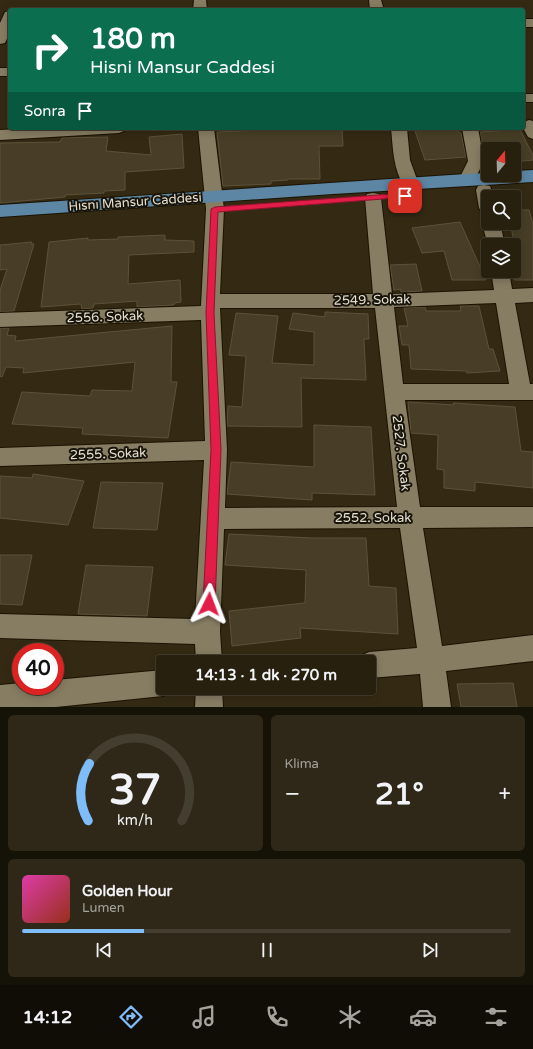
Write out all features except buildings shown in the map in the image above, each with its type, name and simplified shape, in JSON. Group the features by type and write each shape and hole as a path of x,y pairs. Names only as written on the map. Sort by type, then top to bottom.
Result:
{"main road":[{"name":"Hısnı Mansur Caddesi","path":"0,211 214,203 410,182 533,176"},
{"path":"521,190 533,187"},
{"path":"0,221 214,203 374,198 481,199"}],"street":[{"path":"0,40 8,19"},
{"path":"0,135 85,130"},
{"path":"206,130 214,203 210,307 216,450 208,632 209,655"},
{"path":"399,130 402,160 410,182"},
{"path":"467,179 476,161 470,130"},
{"name":"2527. Sokak","path":"374,198 383,301 394,392 410,518 432,660 437,707"},
{"path":"394,392 527,392 501,278"},
{"name":"2549. Sokak","path":"210,307 533,296"},
{"name":"2556. Sokak","path":"0,320 210,307"},
{"name":"2555. Sokak","path":"0,457 216,450"},
{"name":"2552. Sokak","path":"213,519 533,517"},
{"path":"0,626 208,632"},
{"path":"376,664 432,660 533,648"},
{"path":"0,699 156,684"},
{"path":"209,695 209,707"}],"route":[{"path":"209,604 216,450 210,313 215,209 405,196"}]}
